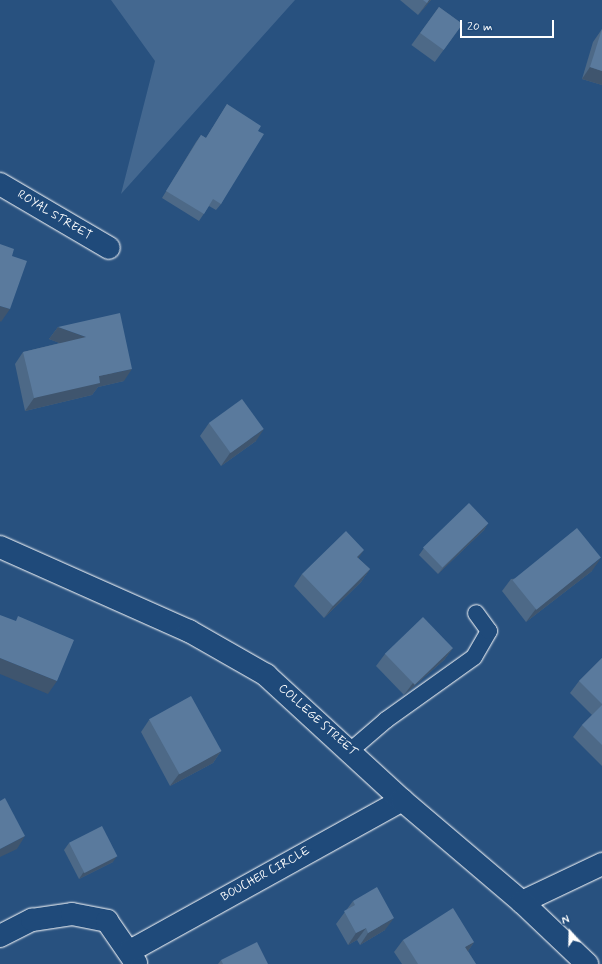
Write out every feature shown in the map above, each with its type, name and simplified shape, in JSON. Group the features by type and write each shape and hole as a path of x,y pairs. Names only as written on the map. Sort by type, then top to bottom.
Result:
{"street":[{"name":"ROYAL STREET","path":"0,184 109,248"},
{"name":"COLLEGE STREET","path":"0,546 189,630 266,675 402,800 522,902 587,964"},
{"name":"BOUCHER CIRCLE","path":"0,936 32,920 72,914 107,921 133,957 402,800"},
{"path":"522,902 602,864"}],"lane":[{"path":"350,752 386,720 474,657 489,632 476,613"}],"shaded area":[{"path":"111,0 295,0 121,194 155,61"}],"building":[{"path":"439,7 462,24 444,50 420,33"},
{"path":"602,29 602,71 590,67"},
{"path":"227,104 261,126 258,131 264,134 221,204 213,199 204,214 166,191 201,135 206,138"},
{"path":"0,244 14,249 12,256 27,261 10,309 0,306"},
{"path":"120,313 132,369 99,376 100,383 34,398 23,352 86,337 58,327"},
{"path":"242,399 264,429 231,453 209,423"},
{"path":"469,503 488,523 442,568 423,547"},
{"path":"577,528 601,558 536,610 512,580"},
{"path":"346,531 364,550 357,557 370,569 333,606 302,574"},
{"path":"0,615 16,621 18,616 74,640 57,681 0,658"},
{"path":"423,617 453,648 415,685 385,654"},
{"path":"602,658 602,704 579,681"},
{"path":"191,696 222,751 180,774 149,719"},
{"path":"602,705 602,745 582,725"},
{"path":"5,798 25,836 0,849 0,801"},
{"path":"102,826 117,856 84,873 69,843"},
{"path":"377,887 394,918 368,933 366,928 356,933 344,911 355,905 353,901"},
{"path":"453,908 474,942 465,947 476,964 418,964 403,940"},
{"path":"257,942 268,964 223,964 221,960"}]}
